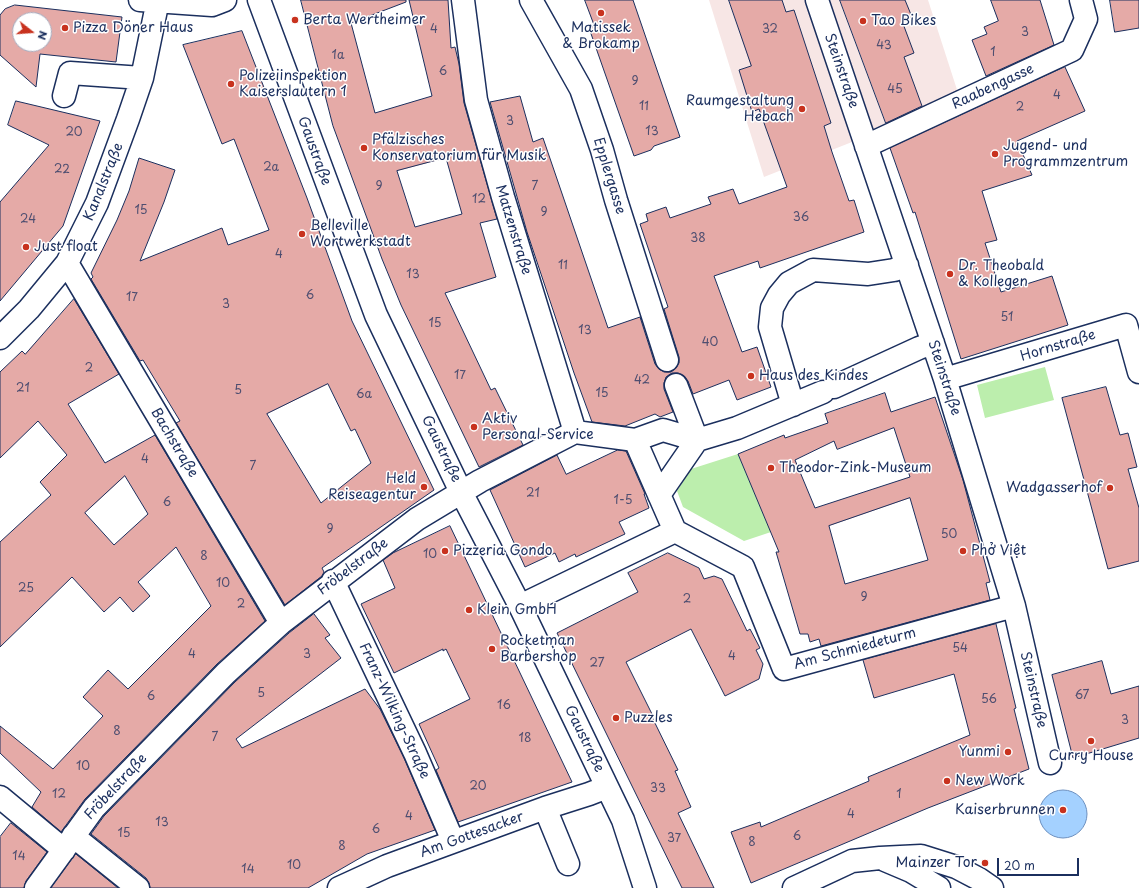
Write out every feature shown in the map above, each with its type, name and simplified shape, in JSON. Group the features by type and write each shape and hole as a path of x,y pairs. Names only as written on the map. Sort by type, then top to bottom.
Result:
{"street":[{"path":"152,1 212,5 225,0"},
{"name":"Gaustraße","path":"259,0 376,315 461,492 520,606 623,820 645,888"},
{"name":"Matzenstraße","path":"463,0 476,100 503,197 575,432"},
{"name":"Epplergasse","path":"531,0 581,89 602,150 616,200 667,360"},
{"name":"Steinstraße","path":"817,0 945,379 1014,606 1050,763"},
{"name":"Raabengasse","path":"866,146 1072,50 1086,19 1081,0"},
{"name":"Kanalstraße","path":"0,338 29,309 67,263 97,203 142,78 152,1"},
{"path":"64,96 70,73 142,78"},
{"name":"Bachstraße","path":"67,263 281,623"},
{"path":"793,405 770,327 772,308 779,294 789,283 813,270 868,274 894,270 907,265"},
{"name":"Hornstraße","path":"945,379 1126,326 1139,372"},
{"path":"575,432 635,440 663,430 697,440 738,428 933,343"},
{"path":"676,385 697,440"},
{"name":"Fröbelstraße","path":"36,888 100,802 226,673 281,623 333,581 417,519 461,492 575,432"},
{"path":"520,606 675,531 635,440"},
{"path":"659,495 697,440"},
{"name":"Am Schmiedeturm","path":"675,531 743,567 784,669 1014,606"},
{"name":"Franz-Wilking-Straße","path":"333,581 415,753 453,841"},
{"name":"Am Gottesacker","path":"339,888 387,866 453,841 607,787"},
{"path":"0,797 138,888"},
{"path":"545,808 568,864"},
{"path":"794,888 852,861 921,856 956,867 979,879 992,888"},
{"path":"880,858 911,871 939,888"}],"shaded area":[{"path":"709,0 928,0 960,99 764,177"}],"green space":[{"path":"1045,367 1054,400 985,418 977,385"},
{"path":"738,454 771,532 744,541 683,507 677,491 691,469"}],"water":[{"name":"Kaiserbrunnen","path":"1058,790 1068,790 1080,797 1087,809 1087,819 1080,831 1068,838 1058,838 1050,834 1043,827 1039,819 1039,809 1043,801 1050,794"}],"building":[{"path":"301,0 406,0 406,2 351,23 375,113 432,96 409,0 448,0 451,48 455,47 459,64 464,103 497,219 480,223 496,277 445,293 491,390 495,388 523,445 479,467 401,305 382,259 333,126","holes":["446,158 462,214 415,227 397,171"]},
{"path":"585,0 633,0 680,137 654,146 651,150 634,156 589,28 594,26"},
{"path":"729,0 782,0 786,12 794,10 831,123 824,126 832,152 849,201 854,200 864,232 760,268 758,261 714,276 742,352 757,347 771,387 737,400 729,380 693,394 688,381 684,376 678,373 672,373 666,377 664,389 673,412 660,417 655,414 625,426 592,422 527,232 490,102 520,96 533,142 543,138 608,328 640,317 655,364 664,372 671,372 679,363 679,357 664,309 668,307 640,224 648,221 646,214 666,207 670,218 711,204 708,197 733,189 739,204 787,187 759,109 752,112 739,70 751,66"},
{"path":"840,0 905,0 912,17 902,21 914,53 904,57 922,106 886,123"},
{"path":"991,0 1040,0 1054,45 986,76 972,40 987,34 984,27 998,21"},
{"path":"1110,0 1139,0 1139,28 1115,32"},
{"path":"15,5 122,17 116,62 40,54 36,87 0,55 0,15 5,9"},
{"path":"242,31 307,198 352,321 434,490 322,568 324,572 322,576 285,605 176,423 180,421 143,360 140,361 91,279 93,277 91,273 117,220 129,191 139,158 175,170 164,202 140,261 222,228 228,245 269,230 234,139 222,144 183,45","holes":["328,384 351,431 355,429 371,463 321,503 267,414"]},
{"path":"1065,67 1085,111 1017,141 1032,175 982,191 997,240 985,243 1001,292 1052,276 1068,325 961,359 915,212 913,213 890,148"},
{"path":"16,101 100,121 63,226 0,301 0,202 49,145 8,125"},
{"path":"74,299 119,374 68,404 105,463 155,435 265,621 217,664 85,799 61,832 32,807 41,792 0,753 0,726 53,769 103,716 83,697 108,670 128,689 211,606 176,547 138,582 150,596 133,612 120,597 104,612 72,577 0,647 0,542 51,495 40,482 67,455 38,421 0,458 0,372 22,351 25,354","holes":["125,476 148,514 114,545 85,513"]},
{"name":"Wadgasserhof","path":"1106,387 1120,435 1128,433 1137,467 1128,469 1139,508 1139,561 1108,569 1062,398"},
{"path":"885,393 891,412 935,397 963,480 990,582 986,583 990,600 821,646 819,639 810,642 808,634 800,634 776,552 779,552 738,454 784,435 785,438 828,423 825,414","holes":["894,428 910,477 815,508 795,460 834,441 837,449","910,498 928,560 845,584 829,526"]},
{"path":"618,450 626,451 645,494 649,508 619,522 625,534 576,557 575,554 559,562 555,553 525,567 490,490 557,455 566,474"},
{"path":"450,526 572,782 458,822 436,770 439,768 419,724 470,699 446,649 443,651 443,649 394,673 361,604 395,588 383,560 393,553"},
{"path":"668,553 699,568 704,579 714,576 722,579 747,631 750,629 760,648 756,650 763,664 759,679 725,696 691,629 626,662 678,770 675,771 691,807 678,813 714,888 682,888 557,633 638,592 628,573"},
{"path":"314,614 330,635 325,638 341,658 236,739 242,748 365,689 380,709 404,758 435,830 367,854 308,888 150,888 146,878 91,834 104,816 235,682 289,633"},
{"path":"996,624 1016,708 1014,709 1029,769 928,808 751,883 731,832 760,822 761,827 869,781 868,777 970,735 954,674 874,698 863,660"},
{"path":"1102,661 1111,694 1139,686 1139,738 1073,758 1052,675"},
{"path":"11,823 47,852 26,881 24,888 0,888 0,837"},
{"path":"76,854 118,888 51,888"}],"place":[{"name":"Matissek & Brokamp","path":"601,13"},
{"name":"Berta Wertheimer","path":"295,20"},
{"name":"Tao Bikes","path":"863,21"},
{"name":"Pizza Döner Haus","path":"65,28"},
{"name":"Polizeiinspektion Kaiserslautern 1","path":"231,84"},
{"name":"Raumgestaltung Hebach","path":"802,109"},
{"name":"Pfälzisches Konservatorium für Musik","path":"364,148"},
{"name":"Jugend- und Programmzentrum","path":"995,154"},
{"name":"Belleville Wortwerkstadt","path":"302,234"},
{"name":"Just float","path":"26,247"},
{"name":"Dr. Theobald & Kollegen","path":"950,274"},
{"name":"Haus des Kindes","path":"751,376"},
{"name":"Aktiv Personal-Service","path":"474,427"},
{"name":"Theodor-Zink-Museum","path":"771,468"},
{"name":"Held Reiseagentur","path":"424,487"},
{"name":"Wadgasserhof","path":"1110,488"},
{"name":"Pizzeria Gondo","path":"445,551"},
{"name":"Phở Việt","path":"963,551"},
{"name":"Klein GmbH","path":"469,610"},
{"name":"Rocketman Barbershop","path":"492,649"},
{"name":"Puzzles","path":"616,718"},
{"name":"Curry House","path":"1091,741"},
{"name":"Yunmi","path":"1008,752"},
{"name":"New Work","path":"947,781"},
{"name":"Kaiserbrunnen","path":"1063,810"},
{"name":"Mainzer Tor","path":"985,863"}]}
